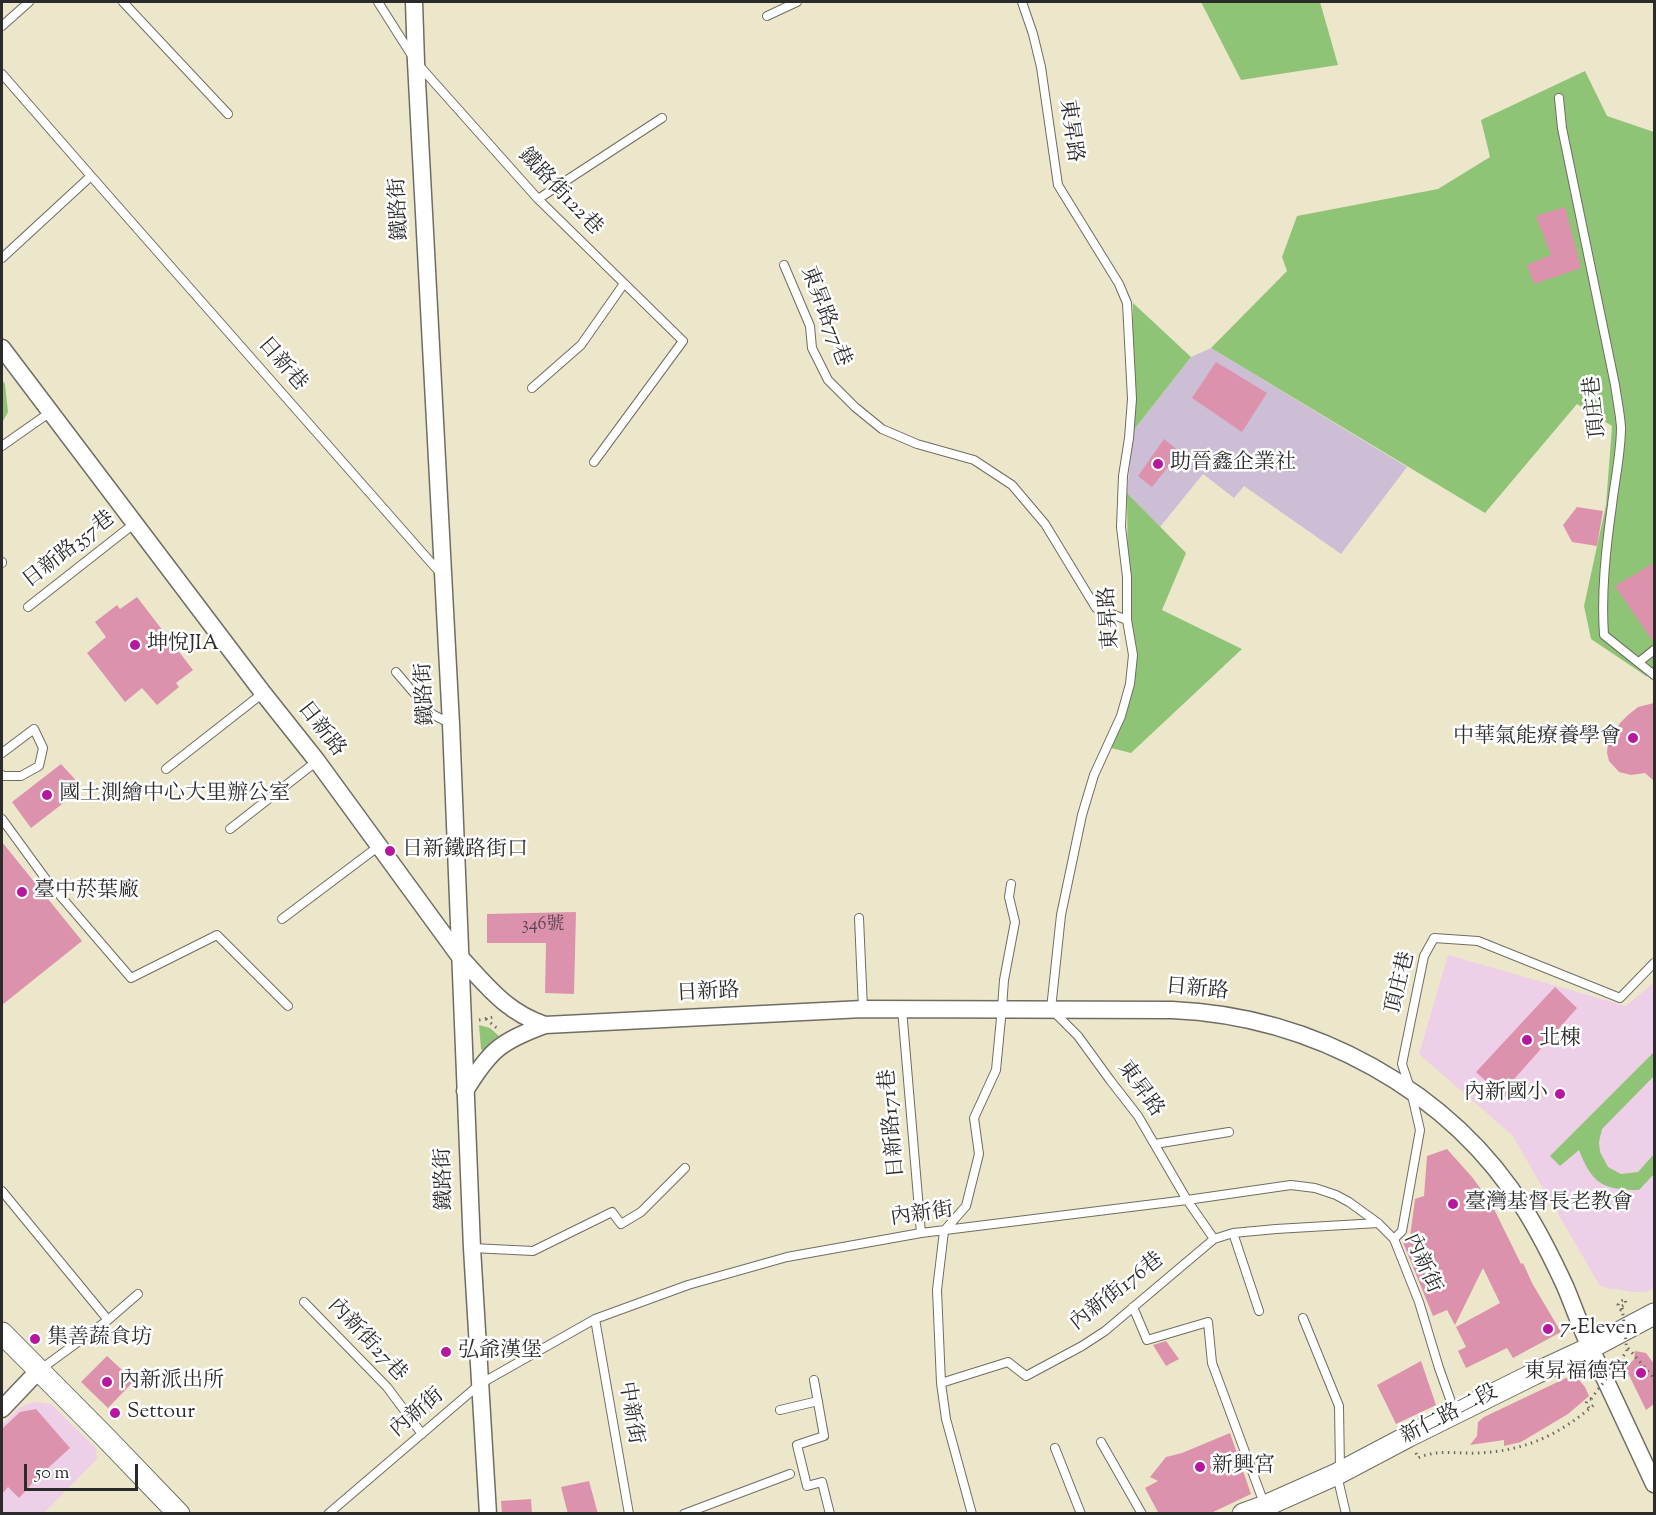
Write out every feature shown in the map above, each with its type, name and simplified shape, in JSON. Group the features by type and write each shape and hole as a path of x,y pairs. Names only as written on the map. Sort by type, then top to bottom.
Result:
{"street":[{"name":"鐵路街","path":"414,2 451,724 471,1248 488,1514"},
{"name":"日新路","path":"2,348 49,413 317,761 460,957 506,1004 524,1017 545,1024 863,1009 1191,1010 1254,1020 1317,1040 1378,1070 1411,1091 1442,1114 1494,1168 1524,1209 1548,1251 1590,1348 1654,1484"},
{"path":"465,1091 496,1049 513,1038 545,1024"},
{"name":"新仁路二段","path":"1243,1514 1338,1474 1409,1436 1590,1348 1654,1314"},
{"path":"2,1333 39,1370 101,1443 179,1514"},
{"path":"2,1408 39,1370"}],"lane":[{"path":"2,26 29,2"},
{"path":"123,2 228,114"},
{"name":"鐵路街122巷","path":"378,2 416,62 538,199 683,342 594,462"},
{"path":"767,16 797,2"},
{"name":"東昇路","path":"1022,2 1041,68 1058,185 1119,284 1127,303 1132,399 1123,476 1121,526 1127,578 1127,620 1132,655 1130,684 1121,716 1094,775 1082,815 1061,915 1051,1009 1078,1036 1138,1116 1187,1200"},
{"name":"日新巷","path":"2,74 444,578"},
{"name":"頂庄巷","path":"1559,98 1562,128 1615,385 1621,427 1605,560 1602,615 1604,635 1654,675"},
{"path":"538,199 662,118"},
{"path":"2,258 91,176"},
{"name":"東昇路77巷","path":"784,265 810,326 812,348 828,380 855,407 882,429 917,444 974,460 1012,485 1046,524 1096,608 1127,620"},
{"path":"532,388 581,345 623,285"},
{"path":"2,446 49,413"},
{"name":"日新路357巷","path":"28,607 135,523"},
{"path":"1639,662 1654,650"},
{"path":"396,672 432,714 451,724"},
{"path":"166,770 263,693"},
{"path":"2,753 34,729 43,748 39,766 21,776 2,775"},
{"path":"230,829 317,761"},
{"path":"2,819 45,878 131,978 217,934 288,1006"},
{"path":"282,919 380,845"},
{"path":"969,1513 946,1419 941,1383 938,1290 944,1231 966,1206 979,1154 974,1118 996,1070 1004,980 1015,922 1009,897 1011,884"},
{"path":"859,918 863,1009"},
{"name":"頂庄巷","path":"1394,1239 1402,1230 1420,1130 1402,1064 1424,956 1434,938 1478,941 1620,998 1654,963"},
{"name":"日新路171巷","path":"902,1009 921,1233"},
{"path":"1155,1144 1230,1132"},
{"path":"471,1248 533,1251 612,1212 621,1224 641,1212 685,1168"},
{"name":"內新街","path":"327,1514 480,1384 595,1319 688,1285 787,1257 921,1233 1290,1185 1336,1195 1378,1223 1394,1239 1419,1302 1455,1413"},
{"path":"2,1191 108,1320"},
{"path":"1187,1200 1214,1239"},
{"name":"內新街176巷","path":"941,1383 1008,1362 1026,1376 1097,1336 1214,1239 1233,1233 1378,1223"},
{"path":"1233,1233 1259,1311"},
{"path":"39,1370 108,1320 138,1294"},
{"name":"內新街27巷","path":"304,1302 387,1387 422,1434"},
{"path":"1133,1307 1146,1340 1208,1322 1212,1363 1265,1506"},
{"path":"1303,1318 1339,1406 1338,1474 1346,1514"},
{"name":"中新街","path":"595,1319 629,1514"},
{"path":"814,1380 824,1436 797,1445 807,1486 822,1482 830,1514"},
{"path":"780,1410 818,1401"},
{"path":"1101,1442 1142,1514"},
{"path":"1055,1448 1081,1514"},
{"path":"684,1514 790,1474"}],"path":[{"path":"479,1020 494,1017"},
{"path":"486,1018 502,1034"},
{"path":"1409,1436 1418,1458 1427,1454 1480,1453 1516,1449 1562,1430 1581,1416 1588,1410 1595,1404 1595,1406 1592,1409 1588,1408 1587,1400 1591,1399 1627,1351 1622,1306 1626,1304 1625,1299 1619,1302 1621,1310 1628,1308"},
{"path":"1616,1334 1654,1378"}],"shaded area":[{"path":"1211,348 1407,467 1341,554 1244,486 1234,498 1203,474 1160,527 1127,493 1133,431 1191,357"},
{"name":"內新國小","path":"1448,955 1626,1006 1654,982 1654,1288 1646,1292 1632,1292 1600,1286 1512,1135 1419,1054"},
{"path":"29,1403 51,1404 96,1448 97,1459 44,1513 2,1514 2,1425 19,1408"}],"green space":[{"path":"1201,2 1320,2 1338,65 1241,80"},
{"path":"1585,71 1607,116 1654,132 1654,668 1646,676 1591,639 1584,606 1606,505 1612,426 1577,404 1485,513 1211,348 1287,271 1282,257 1297,216 1438,189 1490,157 1481,120"},
{"path":"1133,303 1191,357 1133,431"},
{"path":"2,380 5,384 8,412 2,423"},
{"path":"1127,493 1186,553 1162,610 1242,649 1131,753 1107,747 1129,684"},
{"path":"479,1025 490,1028 499,1036 483,1051 481,1049"},
{"path":"1654,1052 1654,1076 1602,1129 1599,1142 1600,1152 1608,1167 1621,1174 1638,1172 1654,1154 1654,1174 1639,1190 1627,1190 1616,1189 1594,1178 1579,1150 1560,1166 1550,1156"}],"building":[{"path":"1565,207 1581,268 1534,284 1527,265 1551,255 1536,216"},
{"path":"1216,362 1267,393 1242,432 1192,398"},
{"name":"助晉鑫企業社","path":"1164,439 1180,452 1152,487 1138,476"},
{"path":"1577,507 1603,511 1597,546 1572,542 1563,525"},
{"path":"1654,563 1654,643 1615,586"},
{"name":"坤悅JIA","path":"137,597 193,670 176,683 179,687 157,705 142,688 125,702 87,653 106,637 95,622 117,605 120,609"},
{"name":"中華氣能療養學會","path":"1654,703 1654,781 1645,773 1631,775 1619,772 1609,761 1607,753 1608,743 1620,723 1638,707"},
{"name":"國土測繪中心大里辦公室","path":"61,764 83,788 31,828 12,802"},
{"name":"臺中菸葉廠","path":"2,842 82,941 2,1005"},
{"path":"576,912 574,994 545,993 546,943 487,943 487,914"},
{"name":"北棟","path":"1555,987 1577,1008 1509,1085 1513,1090 1504,1098 1476,1072"},
{"path":"1447,1149 1491,1203 1521,1264 1523,1263 1561,1332 1513,1358 1507,1348 1466,1368 1458,1351 1466,1347 1456,1327 1500,1303 1483,1268 1455,1325 1447,1310 1433,1316 1402,1240 1410,1237 1415,1199 1424,1196 1427,1156"},
{"path":"1166,1341 1179,1359 1166,1366 1153,1345"},
{"name":"東昇福德宮","path":"1635,1351 1646,1353 1654,1364 1654,1404 1646,1410 1626,1369 1634,1359"},
{"name":"內新派出所","path":"107,1356 134,1381 108,1408 81,1382"},
{"path":"1421,1361 1436,1405 1396,1424 1377,1385"},
{"path":"1566,1378 1579,1380 1589,1396 1568,1414 1521,1442 1504,1446 1504,1440 1470,1445 1477,1436 1478,1422 1484,1417"},
{"path":"36,1409 70,1448 19,1498 8,1487 2,1494 2,1429 20,1412"},
{"name":"新興宮","path":"1230,1433 1251,1494 1209,1514 1159,1514 1145,1488 1158,1481 1150,1477 1166,1457 1182,1453"},
{"path":"589,1481 598,1514 568,1514 561,1487"},
{"path":"531,1499 532,1514 502,1514 501,1501"}],"place":[{"name":"助晉鑫企業社","path":"1158,464"},
{"name":"坤悅JIA","path":"135,645"},
{"name":"中華氣能療養學會","path":"1633,738"},
{"name":"國土測繪中心大里辦公室","path":"47,795"},
{"name":"日新鐵路街口","path":"390,851"},
{"name":"臺中菸葉廠","path":"22,892"},
{"name":"北棟","path":"1527,1040"},
{"name":"內新國小","path":"1560,1094"},
{"name":"臺灣基督長老教會","path":"1453,1204"},
{"name":"7-Eleven","path":"1548,1329"},
{"name":"集善蔬食坊","path":"35,1339"},
{"name":"弘爺漢堡","path":"446,1352"},
{"name":"東昇福德宮","path":"1641,1373"},
{"name":"內新派出所","path":"107,1382"},
{"name":"Settour","path":"115,1413"},
{"name":"新興宮","path":"1200,1467"}]}
